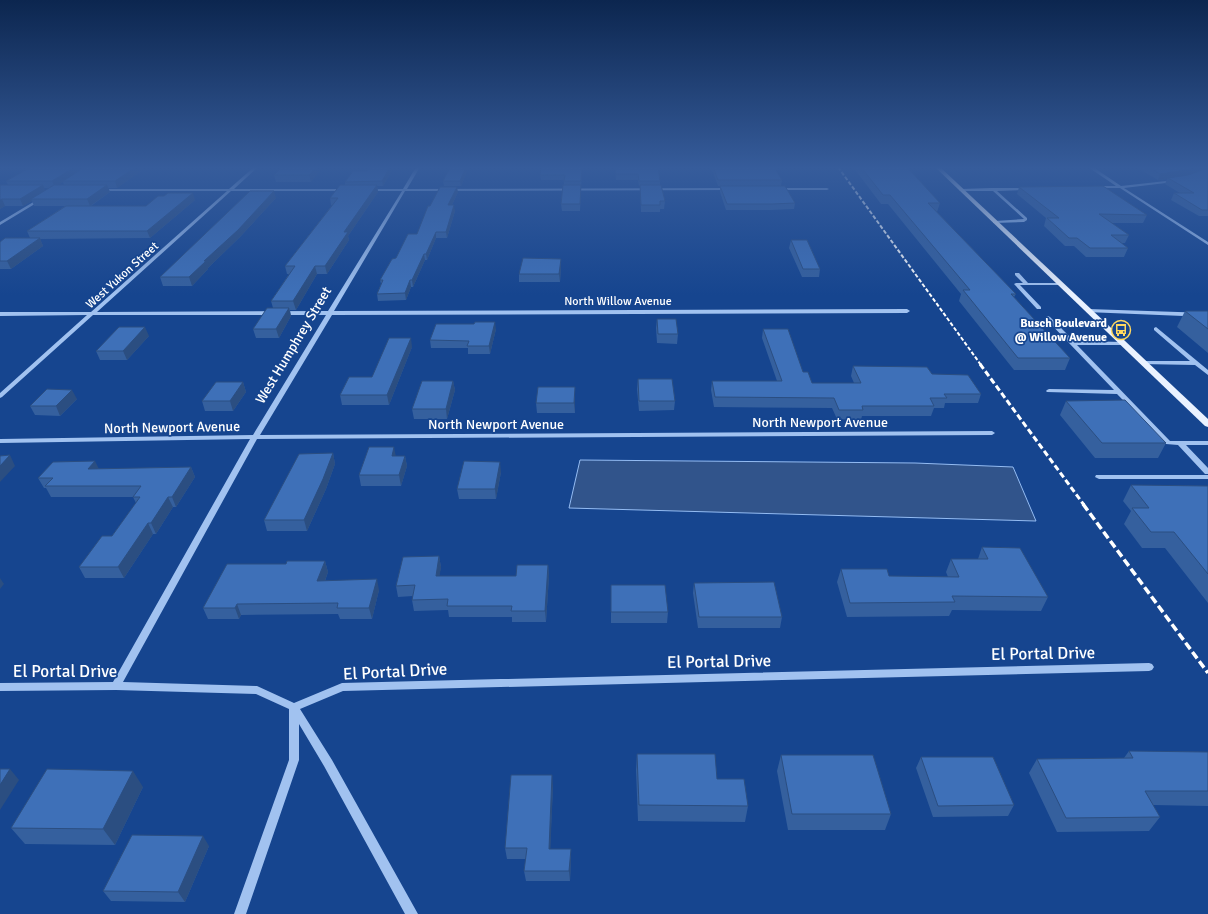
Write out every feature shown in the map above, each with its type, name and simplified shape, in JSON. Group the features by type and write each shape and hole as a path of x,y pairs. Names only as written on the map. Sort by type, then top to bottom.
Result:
{"main road":[{"path":"981,210 1208,424"}],"street":[{"path":"0,224 23,210"},
{"name":"West Yukon Street","path":"0,396 210,210"},
{"name":"West Humphrey Street","path":"116,686 255,437 392,210"},
{"path":"994,222 1024,221 1026,219 1016,210"},
{"path":"1155,210 1208,244"},
{"path":"1017,274 1027,284"},
{"path":"1039,308 1016,284 1060,284"},
{"name":"North Willow Avenue","path":"94,314 907,311"},
{"path":"1088,311 1208,315"},
{"path":"0,314 94,314"},
{"path":"1048,318 1168,443 1208,443"},
{"path":"1156,329 1208,373"},
{"path":"1072,342 1122,342"},
{"path":"1143,363 1196,363"},
{"path":"1049,391 1118,392"},
{"name":"North Newport Avenue","path":"0,441 255,437 992,433"},
{"path":"1180,443 1208,472"},
{"path":"1099,477 1208,477"},
{"name":"El Portal Drive","path":"0,687 116,686 257,690 294,707 342,687 1149,667"},
{"path":"240,914 294,760 294,707"},
{"path":"294,707 328,763 412,914"}],"water":[{"path":"580,460 915,463 1013,467 1036,521 569,508"}],"building":[{"path":"60,210 173,210 147,231 27,231"},
{"path":"230,210 257,210 189,277 160,277"},
{"path":"329,210 360,210 344,232 348,232 325,266 315,266 293,301 271,301 295,266 285,266"},
{"path":"427,210 453,210 446,232 436,232 412,280 410,280 405,293 377,294 383,280 380,280 392,259 396,258 408,234 417,234"},
{"path":"902,210 934,210 1016,294 1011,294 1070,358 1018,358 963,290 970,290"},
{"path":"1048,210 1139,210 1147,215 1099,214 1129,235 1111,235 1128,248 1090,248 1077,238 1069,238 1047,218 1059,218"},
{"path":"5,238 40,238 7,261 0,261 0,242"},
{"path":"791,240 807,240 820,269 803,269"},
{"path":"523,258 561,259 559,274 519,274"},
{"path":"267,308 289,308 276,329 253,329"},
{"path":"1185,311 1208,311 1208,329"},
{"path":"657,319 676,319 678,334 658,334"},
{"path":"475,322 495,322 489,346 467,346 469,341 430,340 436,324 474,324"},
{"path":"119,327 145,327 123,351 96,351"},
{"path":"763,329 788,329 803,372 808,372 812,383 861,383 853,366 927,367 932,374 968,375 981,394 944,394 947,398 930,398 934,406 862,406 863,410 839,410 834,398 715,397 712,381 782,381"},
{"path":"389,338 411,338 387,395 340,395 349,377 372,377"},
{"path":"638,379 672,379 675,401 639,401"},
{"path":"422,381 453,381 446,409 412,409"},
{"path":"216,382 243,382 230,401 202,401"},
{"path":"538,387 575,387 574,403 536,403"},
{"path":"47,389 72,390 56,406 30,406"},
{"path":"1125,400 1166,443 1102,443 1066,401"},
{"path":"369,447 394,447 392,456 405,456 399,475 359,475"},
{"path":"333,453 304,520 264,520 299,454"},
{"path":"10,455 0,466 0,456"},
{"path":"95,461 88,469 191,467 172,497 168,497 151,523 148,523 118,567 79,567 102,536 112,536 140,497 133,497 141,486 45,486 53,478 38,478 53,462"},
{"path":"464,461 500,462 495,489 457,489"},
{"path":"1131,485 1208,486 1208,574 1174,532 1151,532 1132,508 1149,508"},
{"path":"982,547 1020,548 1048,597 952,596 955,602 850,603 841,569 887,569 889,576 959,577 951,559 988,559"},
{"path":"439,556 436,576 516,576 517,565 548,565 545,611 511,611 512,606 447,606 448,599 412,600 415,585 396,586 403,557"},
{"path":"287,561 325,561 317,581 377,579 369,608 337,608 338,603 237,604 235,608 203,608 227,564 286,564"},
{"path":"774,582 782,617 699,617 694,583"},
{"path":"611,585 665,585 668,612 611,612"},
{"path":"1129,751 1208,752 1208,791 1145,791 1160,817 1066,818 1037,759 1133,758"},
{"path":"637,754 715,754 717,779 744,779 748,806 639,805"},
{"path":"781,755 873,755 891,814 792,814"},
{"path":"921,757 993,757 1014,805 938,806"},
{"path":"0,769 10,769 0,785"},
{"path":"47,769 133,771 103,829 11,828"},
{"path":"511,775 552,775 549,849 571,849 569,871 524,871 527,848 505,848"},
{"path":"132,835 203,836 178,892 103,891"}],"railway":[{"path":"869,210 981,365"},
{"path":"980,364 1084,505"},
{"path":"1083,504 1208,673"}],"place":[{"name":"Busch Boulevard @ Willow Avenue","path":"1121,330"}]}
